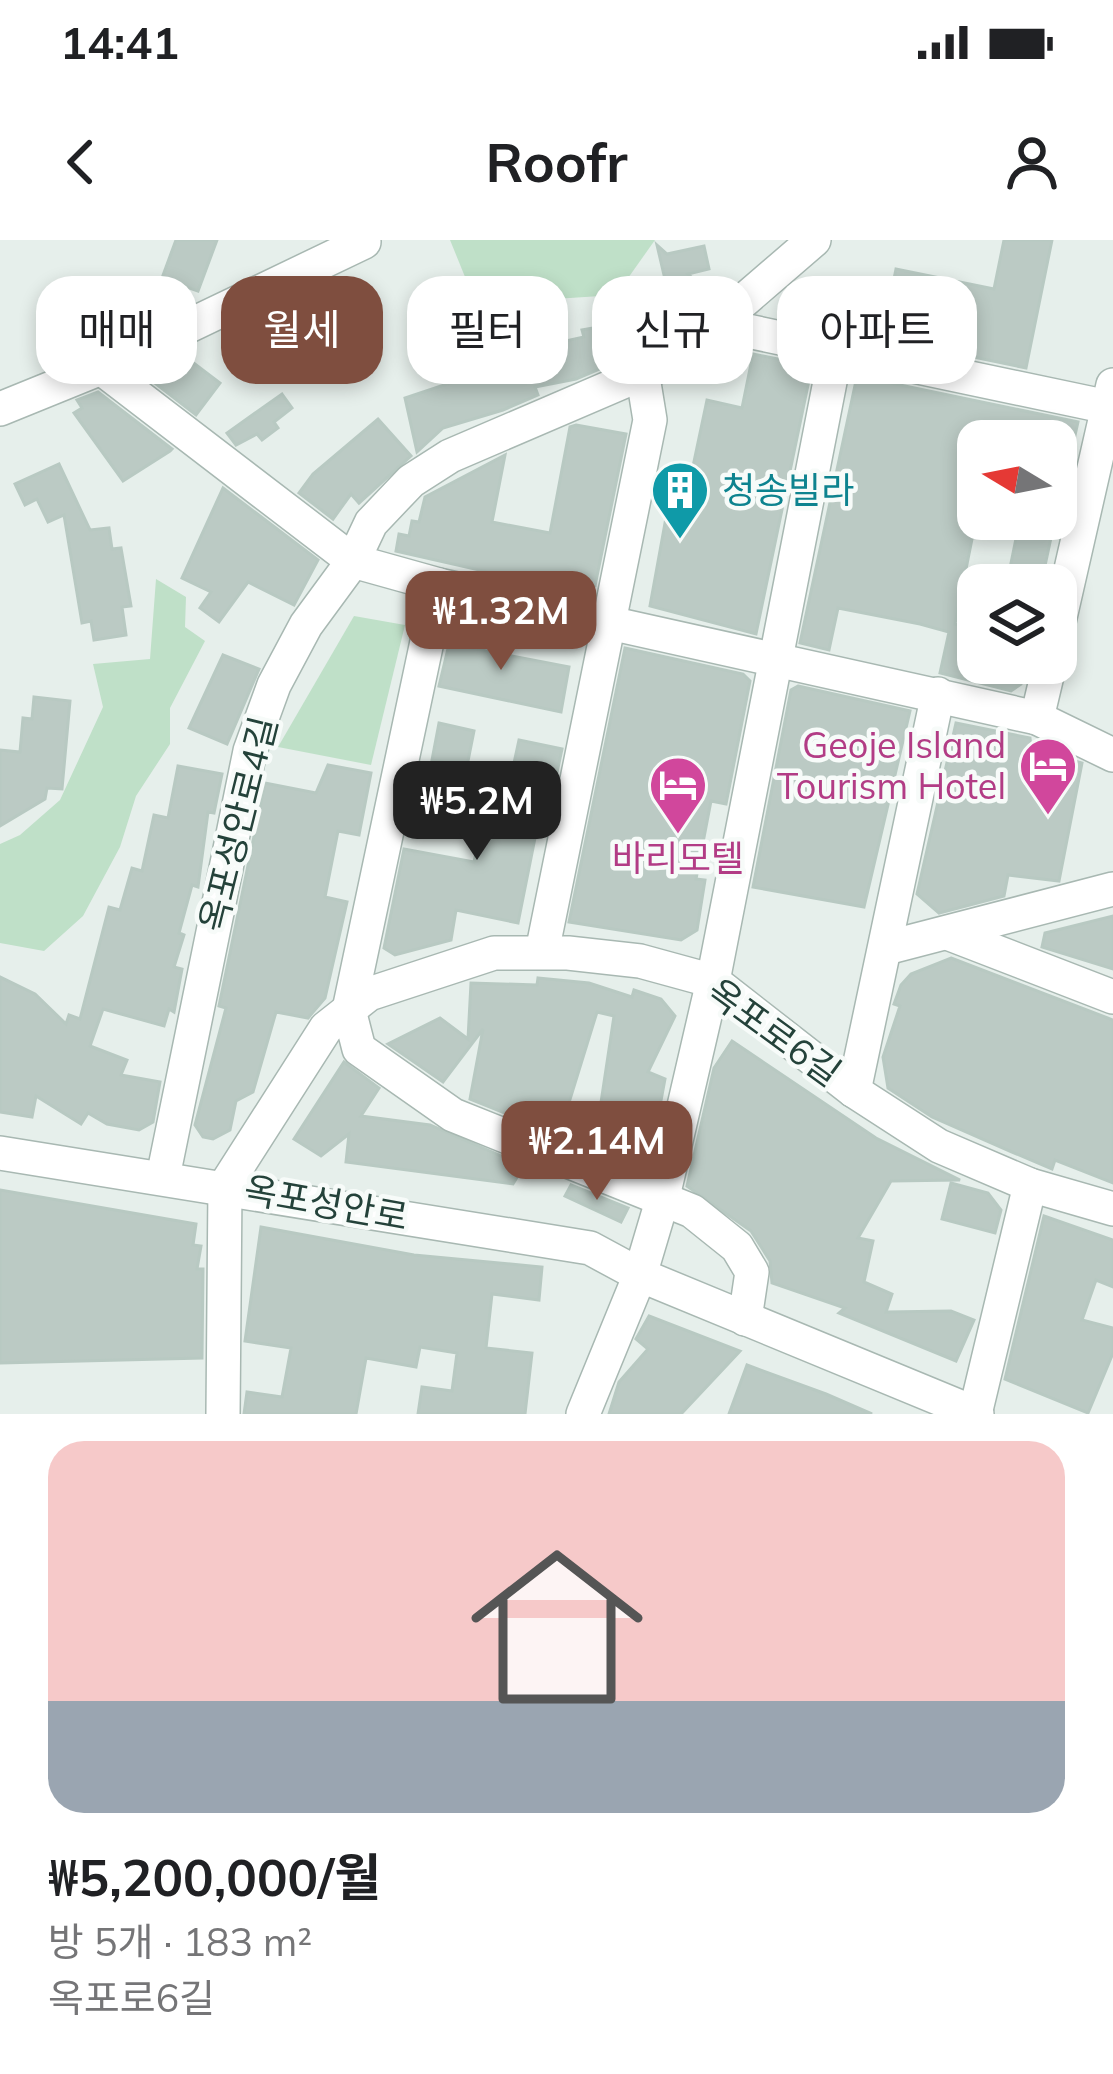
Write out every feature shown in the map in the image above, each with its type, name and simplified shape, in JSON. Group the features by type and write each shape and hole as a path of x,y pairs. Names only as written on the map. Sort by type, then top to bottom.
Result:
{"street":[{"path":"197,322 364,242 355,240"},
{"name":"옥포성안로4길","path":"753,295 814,240"},
{"path":"977,374 1110,396 1072,564"},
{"path":"0,409 62,384"},
{"path":"122,384 353,561 439,585 1037,718 1113,755"},
{"name":"옥포성안로4길","path":"163,1178 250,751 295,645 353,561 371,524 410,481 450,456 549,411 624,384"},
{"path":"542,952 650,420 644,384"},
{"path":"583,1414 640,1275 662,1201 712,981 830,384"},
{"path":"439,585 350,1010 359,1049 453,1115 692,1211 737,1247 752,1272 746,1318"},
{"path":"1037,718 1044,684"},
{"path":"854,1091 938,694"},
{"path":"886,948 1113,889"},
{"path":"950,934 1113,997"},
{"name":"옥포로6길","path":"226,1186 326,1028 370,994 419,974 494,953 542,952 640,961 712,981 854,1091 939,1146 1030,1185 1113,1209"},
{"name":"옥포성안로","path":"0,1153 590,1248 640,1275 975,1414"},
{"path":"975,1414 1030,1185"},
{"path":"224,1414 226,1186"}],"green space":[{"path":"450,240 655,240 629,276 592,276 592,297 568,298 568,276 465,276"},
{"path":"156,579 186,597 185,627 205,641 170,708 170,744 136,796 120,847 83,916 44,951 0,943 0,844 20,835 60,800 103,707 93,664 150,659"},
{"path":"354,616 405,625 371,765 278,747"}],"building":[{"path":"176,240 217,240 198,291 197,276 163,276"},
{"path":"1004,240 1052,240 1026,368 977,358 977,286 994,289"},
{"path":"657,245 667,254 704,246 709,269 690,276 664,276"},
{"path":"896,269 930,276 895,276"},
{"path":"592,328 592,372 568,381 568,341 584,337 582,330"},
{"path":"753,354 777,359 777,384 808,384 756,634 650,606 675,468 692,471 707,400 742,408 747,384 753,384"},
{"path":"197,366 220,383 196,415 156,384 197,384"},
{"path":"447,384 550,384 535,387 538,395 503,410 443,428 417,452 405,398"},
{"path":"855,384 895,384 1068,420 957,420 957,540 972,540 967,564 957,564 957,677 940,673 949,632 920,624 838,608 829,650 800,643"},
{"path":"98,392 172,449 123,481 74,413 82,408 77,400"},
{"path":"282,394 292,408 274,422 278,428 262,440 257,434 236,445 227,433"},
{"path":"378,419 411,456 359,503 351,494 333,519 299,493 313,474"},
{"path":"570,427 626,434 595,586 580,593 396,551 399,534 409,536 412,521 419,522 425,497 505,455 492,522 550,533"},
{"path":"59,464 90,530 109,528 112,549 121,548 131,606 122,607 126,635 94,640 91,621 82,623 64,515 48,522 37,499 25,505 15,484"},
{"path":"223,488 318,560 294,605 248,582 219,622 200,608 211,592 182,578"},
{"path":"1016,540 1050,540 1045,564 1011,564"},
{"path":"457,611 473,614 466,647 569,667 561,712 439,686"},
{"path":"625,648 743,674 750,681 726,804 711,801 696,879 705,880 697,930 681,940 569,922"},
{"path":"223,655 259,669 227,744 189,728"},
{"path":"983,684 1021,684 1011,691"},
{"path":"798,686 910,711 864,907 753,887 791,690"},
{"path":"34,697 70,701 62,789 47,788 45,799 0,826 0,750 20,752 23,718 32,719"},
{"path":"439,723 474,731 467,766 432,760"},
{"path":"956,723 1030,738 1031,748 1082,763 1059,881 1008,875 1004,896 939,913 917,894"},
{"path":"519,740 562,749 548,815 540,813 518,923 456,910 451,940 395,955 384,948 404,849 474,862 483,819 501,823"},
{"path":"328,765 371,773 359,835 338,831 325,897 347,902 325,998 308,1018 276,1012 253,1092 236,1101 230,1130 213,1139 203,1137 195,1125 226,1008 219,1006 265,783 316,793"},
{"path":"178,766 222,774 214,813 208,812 198,887 192,885 179,933 184,935 174,967 182,969 174,1012 169,1009 164,1026 103,1009 90,1046 127,1060 121,1075 160,1082 153,1122 139,1130 107,1124 88,1113 81,1124 36,1096 32,1117 0,1112 0,977 35,994 66,1024 69,1015 80,1019 109,907 120,910 132,868 142,871 154,815 168,818"},
{"path":"1113,916 1113,969 1042,947 1045,933"},
{"path":"951,958 1113,1020 1113,1183 1055,1160 1052,1169 932,1117 888,1088 883,1057 900,1006 894,1004 901,985 911,974"},
{"path":"538,978 589,983 632,997 634,990 661,999 675,1016 648,1072 665,1079 648,1171 594,1149 614,1016 597,1012 559,1135 470,1099 483,1029 443,1082 388,1044 440,1018 468,1039 471,983 537,985"},
{"path":"732,1041 876,1138 960,1180 891,1181 858,1238 873,1241 864,1282 892,1294 886,1312 951,1311 974,1320 956,1361 839,1313 845,1308 772,1283 770,1261 751,1231 687,1186 714,1068"},
{"path":"344,1062 379,1088 361,1116 430,1125 524,1166 513,1184 346,1162 349,1134 321,1156 294,1139"},
{"path":"951,1183 988,1193 1001,1210 995,1233 942,1219"},
{"path":"571,1185 628,1208 621,1222 565,1196"},
{"path":"0,1190 196,1224 193,1245 201,1246 197,1269 203,1269 202,1358 0,1363"},
{"path":"1044,1216 1113,1240 1113,1287 1096,1280 1082,1320 1113,1328 1113,1353 1088,1413 1005,1379"},
{"path":"261,1227 414,1255 542,1267 539,1300 492,1294 486,1348 532,1353 525,1414 418,1414 422,1387 452,1391 457,1353 420,1347 416,1367 366,1358 356,1414 244,1414 247,1392 282,1397 291,1348 245,1341"},
{"path":"649,1316 740,1351 681,1414 609,1414 619,1382 648,1349 636,1339"},
{"path":"747,1365 826,1394 872,1414 729,1414"}],"place":[{"name":"청송빌라","path":"680,541"},
{"name":"Geoje Island Tourism Hotel","path":"1048,817"},
{"name":"바리모텔","path":"678,836"}]}
